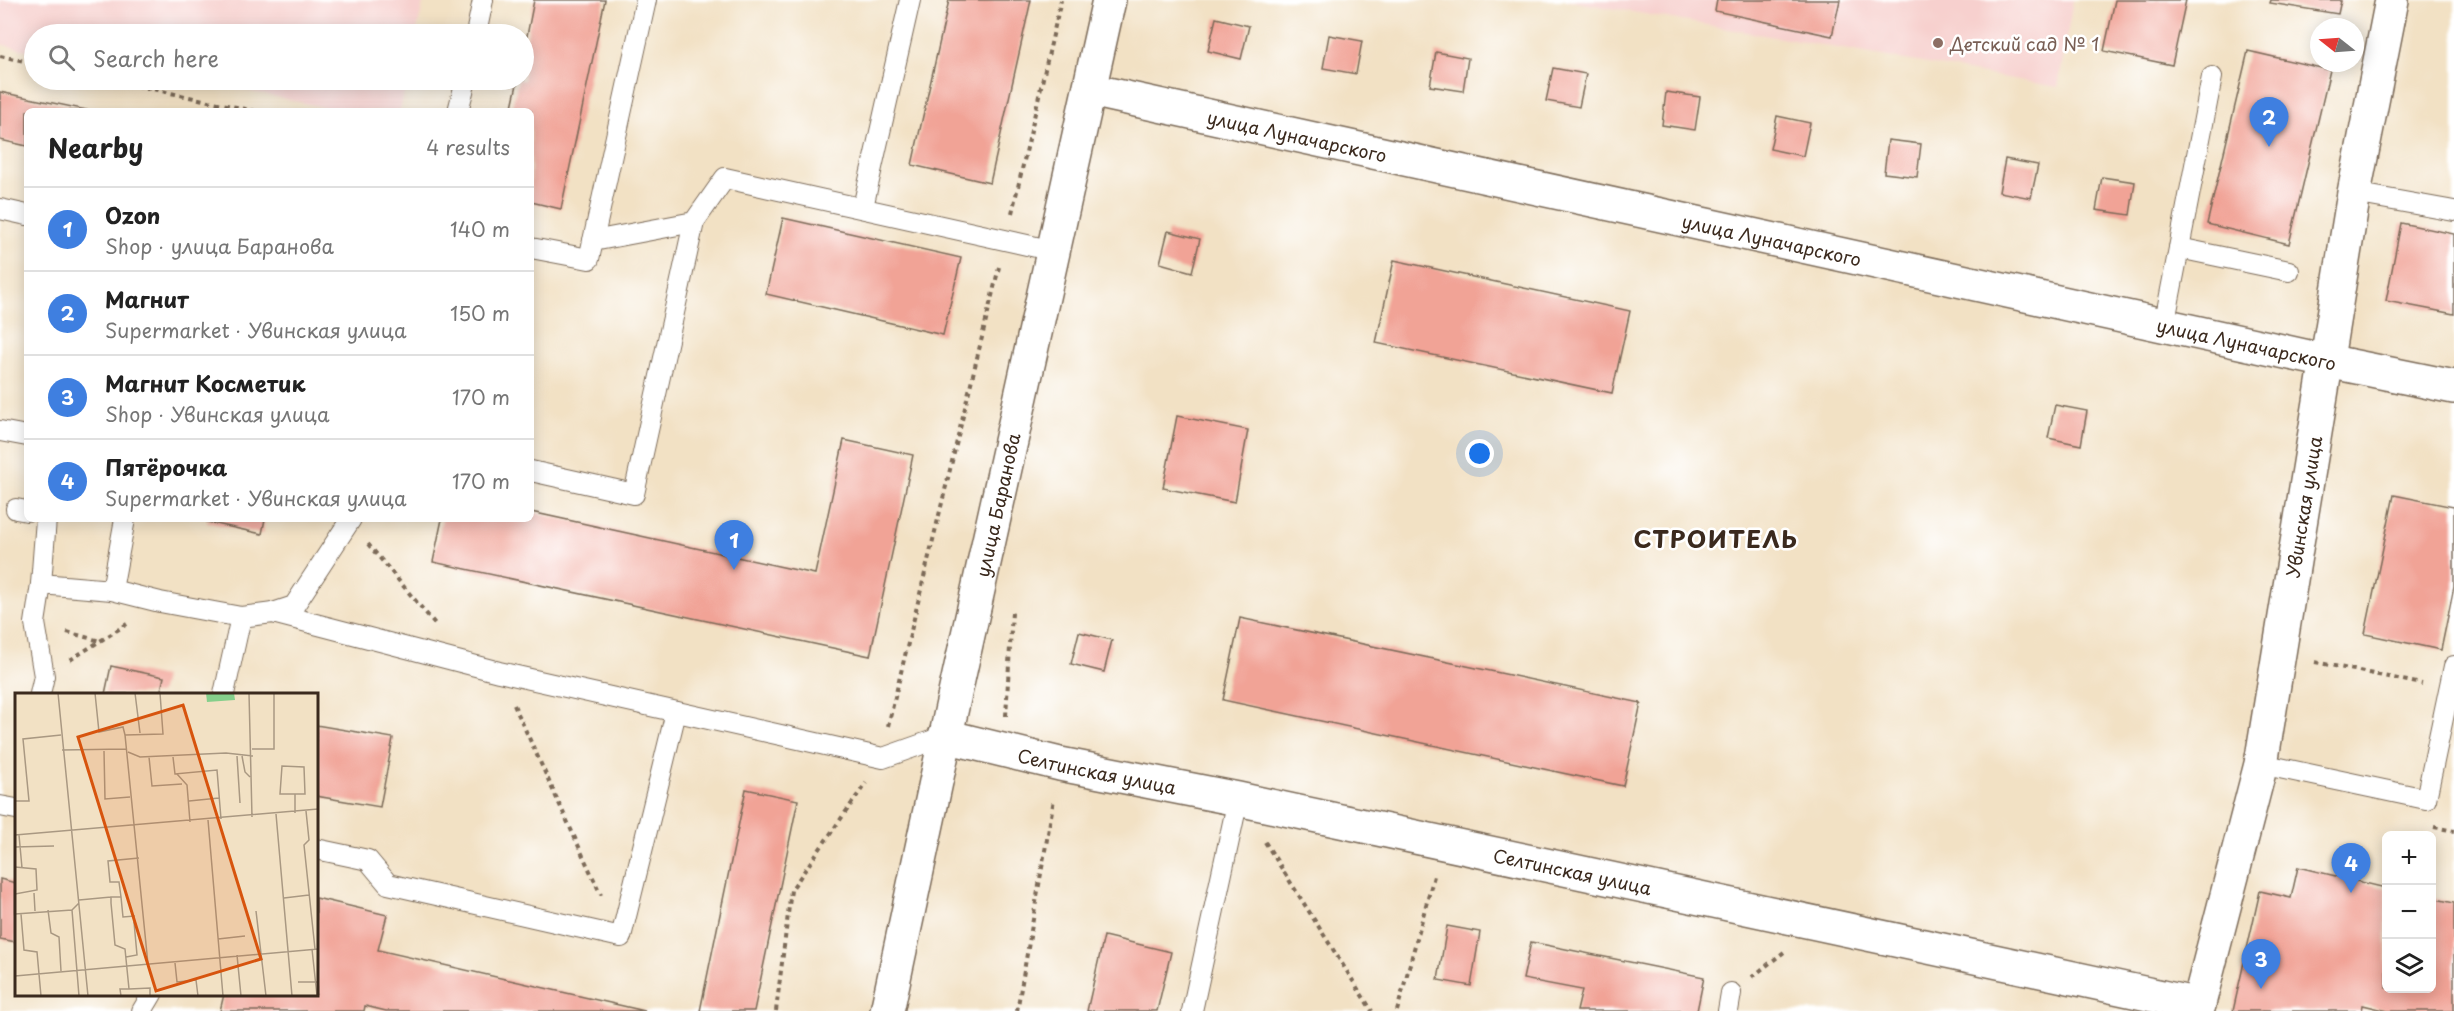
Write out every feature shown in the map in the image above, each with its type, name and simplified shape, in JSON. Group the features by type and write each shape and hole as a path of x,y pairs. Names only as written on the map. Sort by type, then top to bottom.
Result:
{"street":[{"name":"улица Баранова","path":"887,1011 945,736 1109,0"},
{"name":"Увинская улица","path":"2198,1008 2260,764 2354,193 2392,0"},
{"name":"улица Луначарского","path":"1090,90 2164,326 2454,387"},
{"name":"Селтинская улица","path":"945,736 1060,764 1238,799 1821,924 2198,1008"}],"lane":[{"path":"478,24 483,0"},
{"path":"534,249 589,259 646,0"},
{"path":"863,207 910,0"},
{"path":"2164,326 2212,76"},
{"path":"459,108 463,90"},
{"path":"534,472 634,494 694,222 725,178 1054,251"},
{"path":"2354,193 2454,211"},
{"path":"0,209 24,214"},
{"path":"593,241 694,222"},
{"path":"2179,248 2289,271"},
{"path":"0,431 24,435"},
{"path":"42,685 35,623 41,584 46,522"},
{"path":"112,590 124,522"},
{"path":"41,584 112,590 160,602 242,617 273,613 294,606 349,522"},
{"path":"273,613 499,672 883,758 945,736"},
{"path":"224,693 242,617"},
{"path":"2260,764 2426,799 2454,666"},
{"path":"318,849 368,860 388,884 621,937 676,712"},
{"path":"1192,1011 1238,799"},
{"path":"0,806 15,809"},
{"path":"142,1011 151,996"}],"path":[{"path":"776,1011 791,890 883,758 885,736 1006,240 1061,0"},
{"path":"0,56 24,61"},
{"path":"157,90 241,108"},
{"path":"351,522 441,630"},
{"path":"42,685 160,602"},
{"path":"2279,654 2449,690"},
{"path":"499,672 621,937"},
{"path":"1017,1011 1060,764"},
{"path":"1238,799 1372,1011"},
{"path":"1397,1011 1443,843"},
{"path":"1730,1002 1821,924"}],"shaded area":[{"path":"0,0 424,0 418,24 24,24 24,50 0,44"},
{"name":"Детский сад № 1","path":"1565,0 2073,0 2058,87"},
{"path":"244,90 405,90 401,108 326,108"}],"building":[{"path":"534,0 605,0 561,209 534,203 534,108 512,108 516,90 534,90 534,24 529,24"},
{"path":"949,0 1031,0 990,183 912,165"},
{"path":"1717,0 1840,0 1832,36 1715,11"},
{"path":"2115,0 2186,0 2172,65 2104,51"},
{"path":"2271,0 2341,0 2338,14 2270,3"},
{"path":"1216,18 1249,26 1241,59 1208,51"},
{"path":"1329,35 1362,41 1356,74 1323,68"},
{"path":"2248,51 2310,65 2310,72 2330,72 2289,244 2207,224"},
{"path":"1436,52 1468,58 1463,91 1430,86"},
{"path":"1553,68 1586,74 1579,107 1546,101"},
{"path":"0,92 77,108 24,108 24,145 0,140"},
{"path":"1666,92 1700,97 1695,130 1662,125"},
{"path":"1777,116 1810,123 1803,156 1770,149"},
{"path":"1888,140 1921,144 1917,177 1884,173"},
{"path":"2005,159 2038,165 2031,198 1999,192"},
{"path":"2102,177 2135,182 2130,215 2096,210"},
{"path":"783,218 961,258 943,335 766,294"},
{"path":"2401,223 2454,234 2454,314 2386,301"},
{"path":"1168,231 1200,239 1192,272 1160,263"},
{"path":"1394,260 1630,311 1612,393 1376,343"},
{"path":"2055,405 2087,411 2081,445 2048,438"},
{"path":"1177,416 1248,430 1235,502 1163,488"},
{"path":"844,440 913,455 870,656 433,562 441,522 534,522 534,513 815,574"},
{"path":"2394,495 2454,507 2454,587 2441,650 2365,634"},
{"path":"207,522 264,522 262,534"},
{"path":"1240,618 1641,703 1623,786 1223,700"},
{"path":"1079,632 1112,640 1104,672 1071,664"},
{"path":"111,666 164,677 160,693 105,693"},
{"path":"318,725 393,738 380,807 318,796"},
{"path":"746,789 798,800 754,1011 700,1011"},
{"path":"2298,867 2382,887 2382,993 2436,993 2436,899 2454,903 2454,1011 2388,1011 2363,1005 2362,1011 2233,1011 2260,891 2291,898"},
{"path":"0,879 15,883 15,942 0,939"},
{"path":"318,898 387,915 378,950 645,1011 386,1011 365,1006 364,1011 220,1011 224,996 318,996"},
{"path":"1447,926 1480,932 1471,986 1438,980"},
{"path":"1104,936 1171,952 1157,1011 1087,1011"},
{"path":"1531,942 1704,977 1697,1011 1577,1011 1582,990 1523,979"}],"place":[{"name":"Детский сад № 1","path":"1938,43"},
{"name":"Магнит","path":"2269,147"},
{"name":"Ozon","path":"734,570"},
{"name":"Пятёрочка","path":"2351,893"},
{"name":"Магнит Косметик","path":"2261,989"}],"district":[{"name":"СТРОИТЕЛЬ","path":"1716,538"}]}
